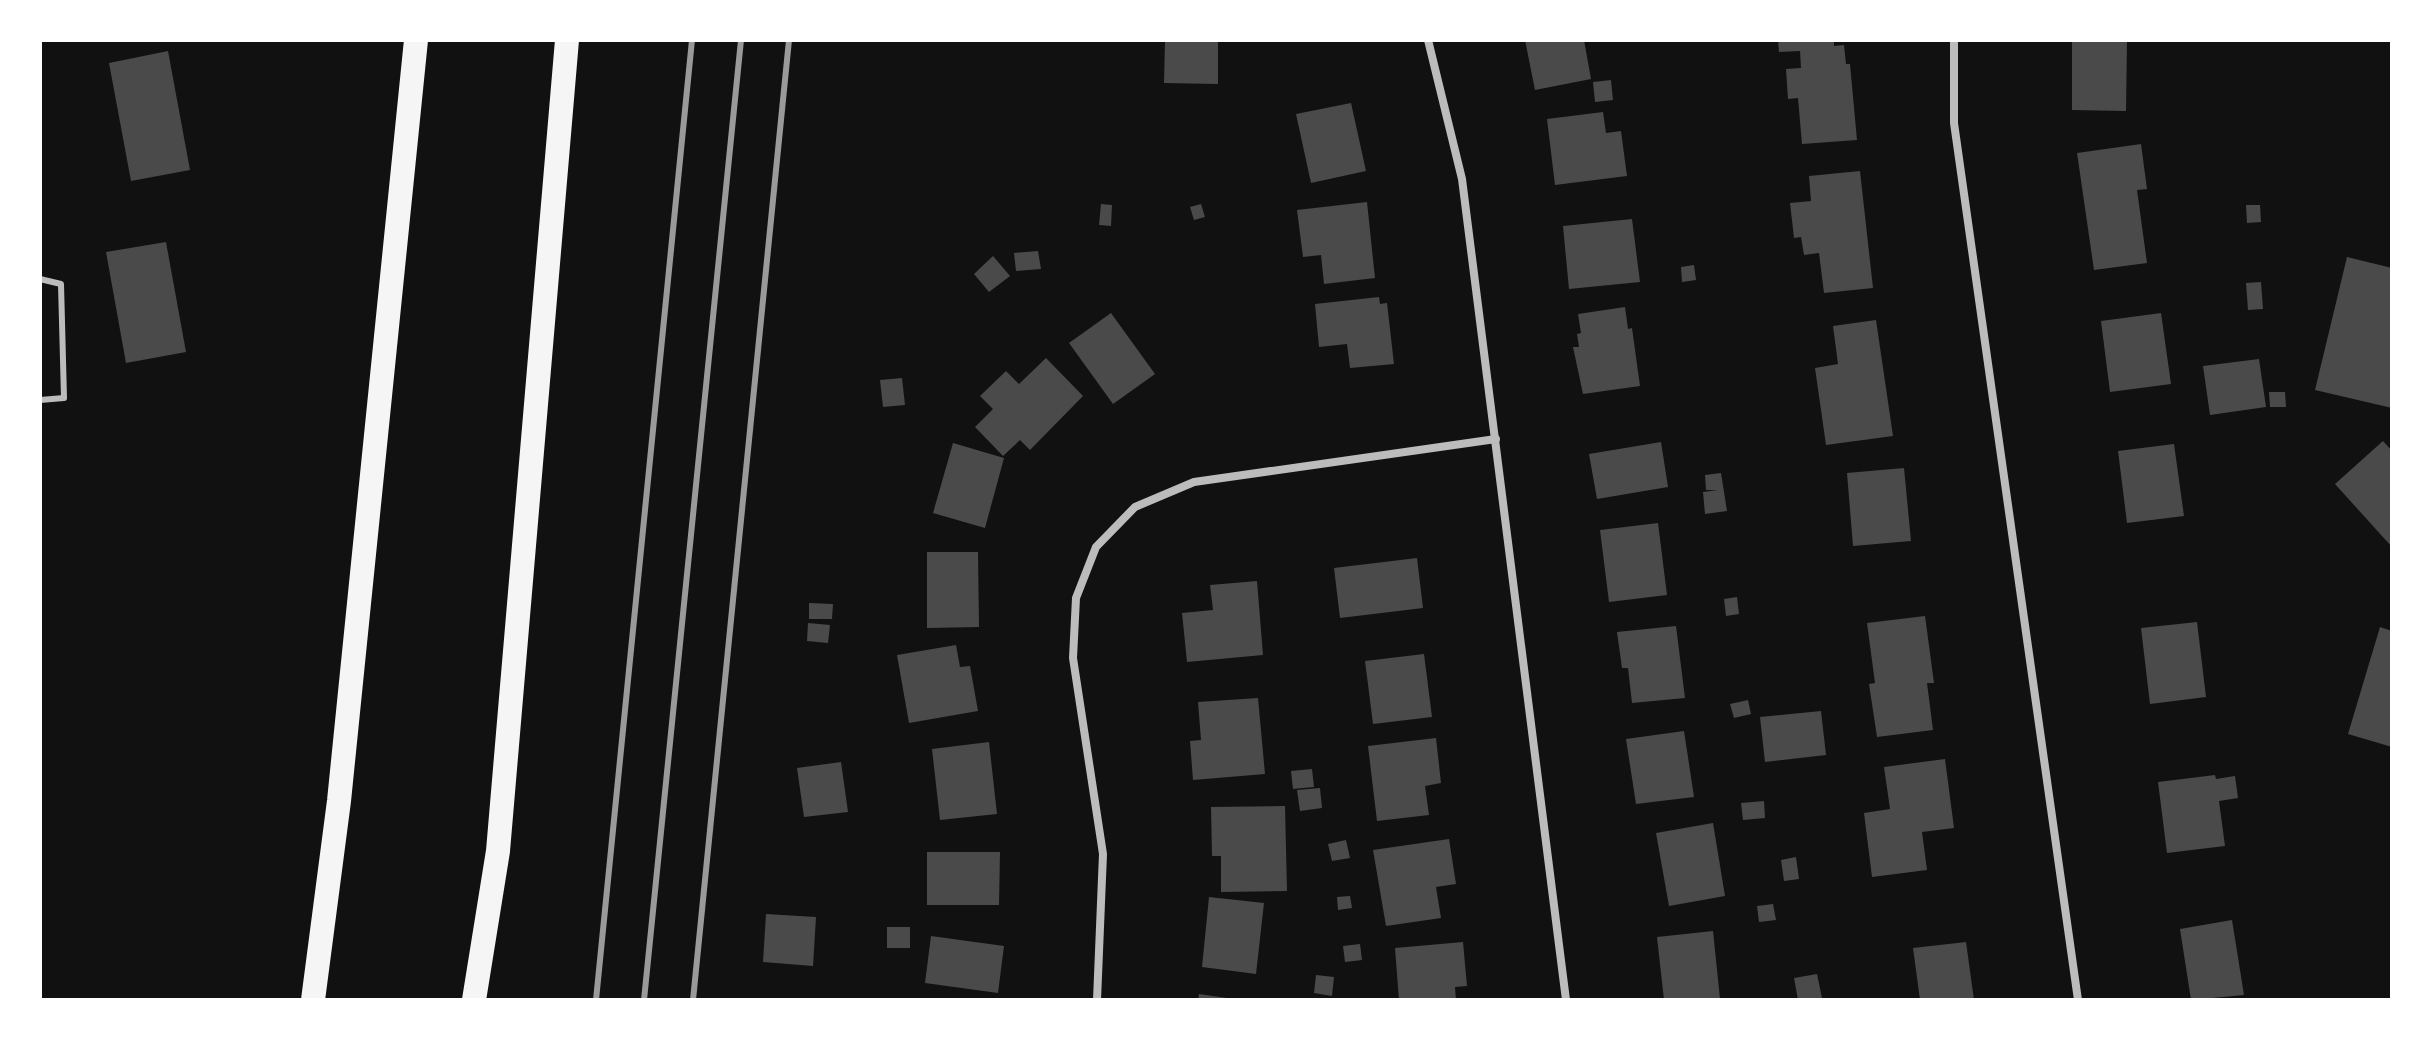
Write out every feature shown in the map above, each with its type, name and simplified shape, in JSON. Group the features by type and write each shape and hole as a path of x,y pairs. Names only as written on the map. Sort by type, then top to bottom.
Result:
{"highway":[{"path":"313,1000 339,801 416,40"},
{"path":"474,1000 498,851 567,40"}],"street":[{"path":"1428,40 1462,179 1566,1000"},
{"path":"1954,40 1954,123 2078,1000"},
{"path":"1097,1000 1103,854 1073,658 1076,598 1096,547 1135,507 1194,482 1496,439"}],"lane":[{"path":"40,279 61,284 64,398 40,400"}],"building":[{"path":"1165,40 1218,40 1218,84 1164,83"},
{"path":"1525,40 1584,40 1591,79 1535,90"},
{"path":"1778,40 1834,40 1834,46 1844,45 1846,64 1850,64 1857,140 1802,144 1798,98 1788,99 1786,69 1801,68 1800,51 1779,52"},
{"path":"2072,40 2127,40 2126,111 2072,110"},
{"path":"168,51 190,170 131,181 109,63"},
{"path":"1611,80 1613,100 1595,102 1593,82"},
{"path":"1351,103 1366,171 1311,183 1296,114"},
{"path":"1603,112 1606,133 1621,131 1627,176 1555,185 1547,119"},
{"path":"2141,144 2147,189 2137,190 2147,263 2094,270 2077,153"},
{"path":"1860,171 1873,288 1824,293 1819,253 1804,255 1801,237 1794,238 1790,203 1811,201 1809,176"},
{"path":"1367,202 1375,278 1324,284 1321,255 1303,257 1297,210"},
{"path":"1101,204 1112,205 1111,226 1099,225"},
{"path":"1201,204 1205,217 1194,220 1190,207"},
{"path":"2246,205 2260,205 2261,222 2247,223"},
{"path":"1632,219 1640,282 1569,289 1563,226"},
{"path":"166,242 186,352 126,363 106,252"},
{"path":"1038,251 1041,269 1016,271 1014,253"},
{"path":"993,256 1010,276 989,292 974,274"},
{"path":"2347,257 2392,268 2392,408 2315,390"},
{"path":"1694,265 1696,280 1682,282 1681,267"},
{"path":"2261,282 2263,309 2248,310 2246,283"},
{"path":"1379,297 1380,304 1387,303 1394,364 1350,368 1347,344 1319,347 1315,304"},
{"path":"1625,307 1628,329 1632,328 1640,386 1583,394 1573,347 1579,347 1577,334 1581,333 1578,314"},
{"path":"1111,313 1155,374 1113,404 1069,343"},
{"path":"2161,313 2171,384 2110,392 2101,321"},
{"path":"1876,320 1893,436 1826,445 1815,368 1838,364 1833,326"},
{"path":"1046,358 1083,396 1030,450 1020,440 1003,456 975,427 993,409 980,396 1006,371 1019,384"},
{"path":"2259,359 2266,407 2210,415 2203,366"},
{"path":"902,378 905,405 883,407 880,380"},
{"path":"2269,392 2285,392 2286,407 2270,407"},
{"path":"2383,441 2392,451 2392,547 2335,484"},
{"path":"1661,442 1668,487 1597,499 1589,454"},
{"path":"953,443 1004,458 985,528 933,513"},
{"path":"2174,444 2184,516 2127,523 2118,451"},
{"path":"1904,468 1911,541 1853,546 1847,473"},
{"path":"1721,473 1727,511 1705,514 1703,492 1718,490 1706,490 1705,475"},
{"path":"1658,523 1667,595 1609,602 1600,530"},
{"path":"927,552 978,552 979,627 927,628"},
{"path":"1417,558 1423,608 1340,618 1334,568"},
{"path":"1257,581 1263,655 1187,662 1182,613 1213,610 1210,585"},
{"path":"1737,597 1739,614 1726,616 1724,599"},
{"path":"809,603 833,604 832,619 809,619"},
{"path":"1925,616 1934,683 1927,683 1933,730 1877,737 1869,684 1875,683 1867,623"},
{"path":"2197,622 2206,697 2150,704 2141,628"},
{"path":"808,623 830,625 828,643 807,641"},
{"path":"1676,626 1685,698 1632,703 1628,668 1622,668 1617,632"},
{"path":"2380,627 2392,631 2392,747 2348,734"},
{"path":"956,645 960,667 970,666 978,711 909,723 897,655"},
{"path":"1424,654 1432,717 1373,724 1365,661"},
{"path":"1258,698 1265,774 1193,780 1190,741 1201,740 1198,702"},
{"path":"1748,700 1751,714 1734,718 1730,704"},
{"path":"1821,711 1826,755 1765,762 1760,717"},
{"path":"1684,731 1694,797 1636,804 1626,739"},
{"path":"1436,738 1441,783 1425,786 1429,815 1377,821 1368,746"},
{"path":"989,742 997,814 940,820 932,749"},
{"path":"1945,759 1954,828 1922,832 1927,870 1872,877 1864,813 1890,809 1884,767"},
{"path":"841,762 848,812 804,817 797,768"},
{"path":"1312,769 1314,787 1293,789 1291,771"},
{"path":"2215,775 2216,779 2235,776 2238,798 2219,801 2225,846 2167,853 2158,782"},
{"path":"1320,788 1322,808 1300,811 1297,790"},
{"path":"1764,801 1765,818 1743,820 1741,803"},
{"path":"1285,806 1287,891 1221,892 1221,856 1212,856 1211,807"},
{"path":"1713,823 1725,896 1669,906 1656,833"},
{"path":"1449,839 1456,884 1436,887 1441,918 1386,926 1373,850"},
{"path":"1346,840 1350,858 1332,861 1328,844"},
{"path":"927,852 1000,852 999,905 927,905"},
{"path":"1796,857 1799,879 1784,881 1781,860"},
{"path":"1350,896 1352,908 1338,910 1337,897"},
{"path":"1209,897 1264,903 1256,974 1202,967"},
{"path":"1773,904 1776,920 1759,922 1757,906"},
{"path":"766,914 816,917 813,966 763,962"},
{"path":"2232,920 2244,995 2191,1000 2180,929"},
{"path":"887,927 910,927 910,948 887,948"},
{"path":"1713,931 1720,999 1664,1000 1657,937"},
{"path":"931,936 1004,946 998,993 925,983"},
{"path":"1463,942 1467,986 1455,987 1456,1000 1399,1000 1395,948"},
{"path":"1966,942 1974,1000 1920,1000 1913,948"},
{"path":"1360,944 1362,960 1345,962 1343,946"},
{"path":"1817,974 1822,998 1798,1000 1794,978"},
{"path":"1316,975 1334,977 1332,996 1314,993"},
{"path":"1199,994 1227,998 1227,1000 1198,1000"}],"railway":[{"path":"596,1000 692,40"},
{"path":"644,1000 741,40"},
{"path":"693,1000 789,40"}]}
